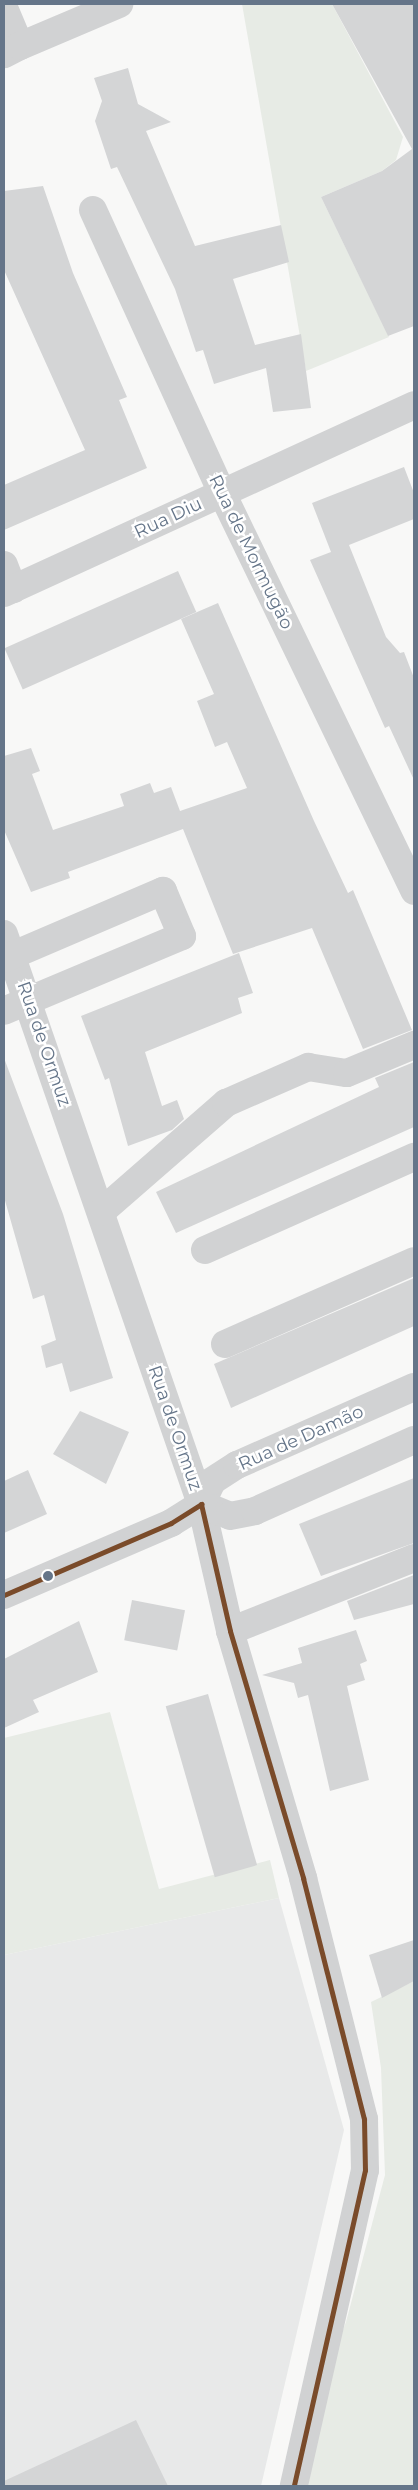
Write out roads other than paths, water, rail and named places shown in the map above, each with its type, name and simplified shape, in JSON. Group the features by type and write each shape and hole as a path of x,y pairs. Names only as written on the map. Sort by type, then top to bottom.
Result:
{"street":[{"path":"4,8 12,50 119,4"},
{"name":"Rua de Mormugão","path":"93,210 222,493 414,891"},
{"name":"Rua Diu","path":"7,583 412,411"},
{"path":"4,1011 182,936 163,891 7,950"},
{"name":"Rua de Ormuz","path":"7,950 29,1001 201,1504 230,1630 356,2071 366,2144 365,2170 294,2486"},
{"path":"101,1212 226,1103 308,1067 347,1073 414,1045"},
{"path":"205,1250 413,1161"},
{"path":"225,1344 414,1261"},
{"name":"Rua de Damão","path":"201,1504 212,1481 237,1465 414,1387"},
{"path":"4,1595 171,1523 201,1504 230,1516 255,1511 414,1440"},
{"path":"230,1630 414,1558"}]}
